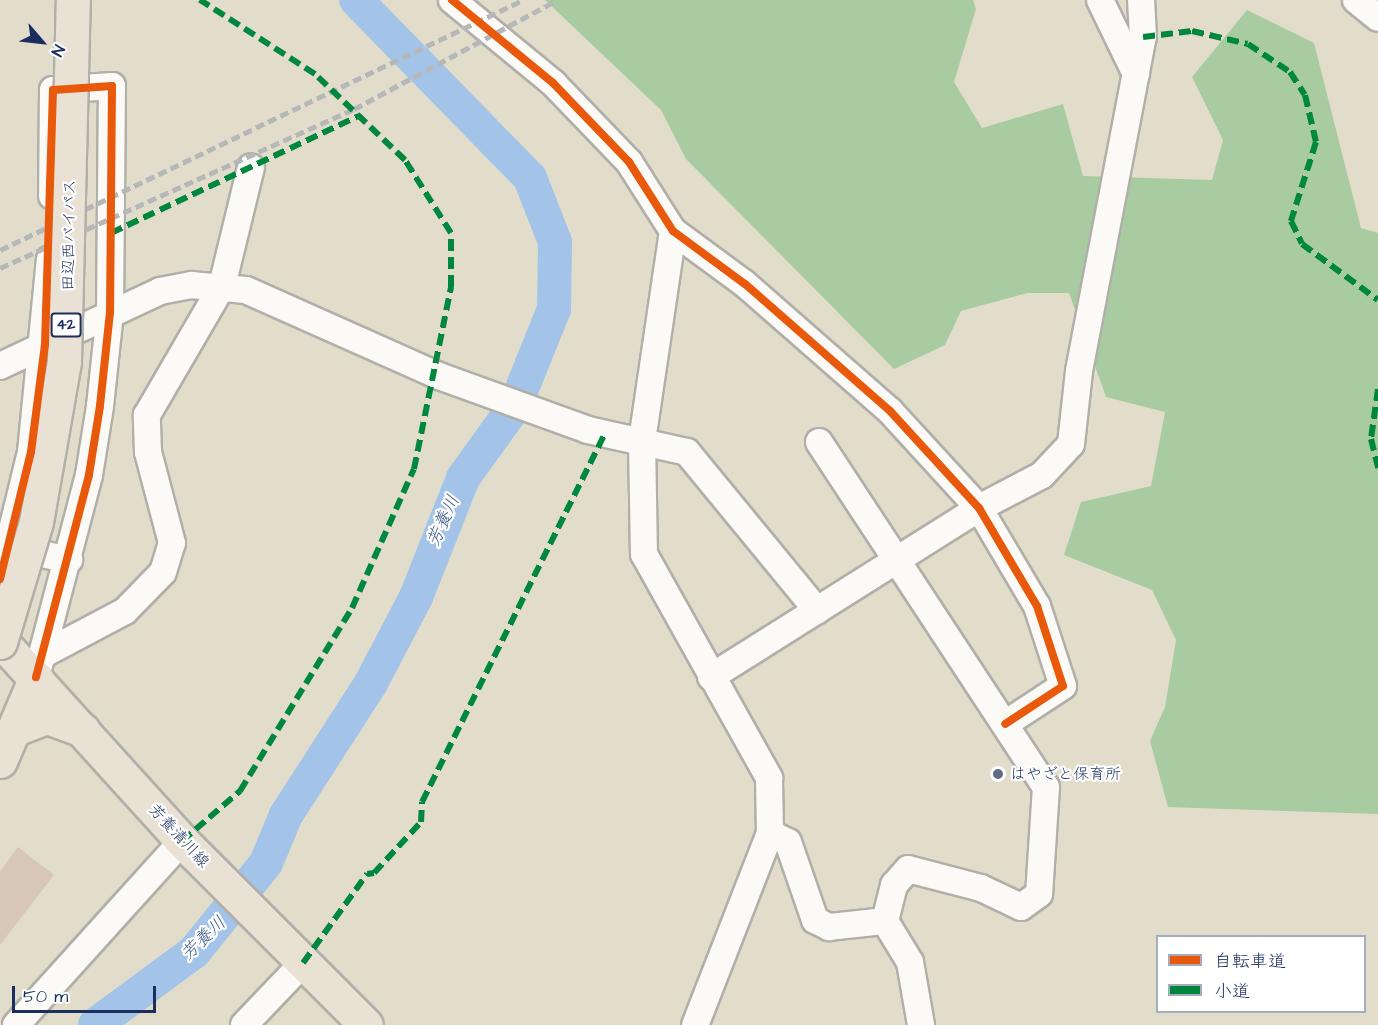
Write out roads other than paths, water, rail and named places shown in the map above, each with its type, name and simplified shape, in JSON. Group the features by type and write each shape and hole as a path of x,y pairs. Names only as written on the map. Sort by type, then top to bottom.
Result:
{"main road":[{"name":"田辺西バイパス","path":"0,641 38,511 64,361 73,0"},
{"name":"芳養清川線","path":"0,641 39,666 83,730 187,846 366,1025"},
{"path":"0,761 39,666"},
{"path":"15,729 47,717 83,730"}],"street":[{"path":"452,0 553,83 621,154 650,188 673,231 745,284 890,411 979,508 1037,606 1063,686 1005,724"},
{"path":"1100,0 1136,74"},
{"path":"711,677 979,508 1042,475 1071,444 1079,371 1143,36 1141,0"},
{"path":"1356,0 1378,18"},
{"path":"0,579 31,452 45,344 53,90 112,86 110,312 89,475 69,560 39,666"},
{"path":"39,666 125,611 163,572 172,543 148,452 147,415 222,286 251,167"},
{"path":"673,231 642,441 644,554 769,778 771,833 695,1025"},
{"path":"0,366 110,312 160,291 222,286 278,301 439,376 588,430 687,452 702,464 817,610"},
{"path":"819,442 1046,787 1039,894 1021,907 981,888 908,869 894,885 885,921 910,962 921,1025"},
{"path":"12,535 37,553 69,560"},
{"path":"771,833 788,842 815,920 829,927 885,921"},
{"path":"16,1025 187,846"},
{"path":"244,1025 296,956"}],"waterway":[{"name":"芳養川","path":"95,1025 194,952 266,863 286,815 371,683 416,597 463,478 515,406 554,309 555,242 530,178 356,0"}],"railway":[{"path":"0,250 523,0"},
{"path":"0,268 354,109 552,3"}],"place":[{"name":"はやざと保育所","path":"998,774"}]}
